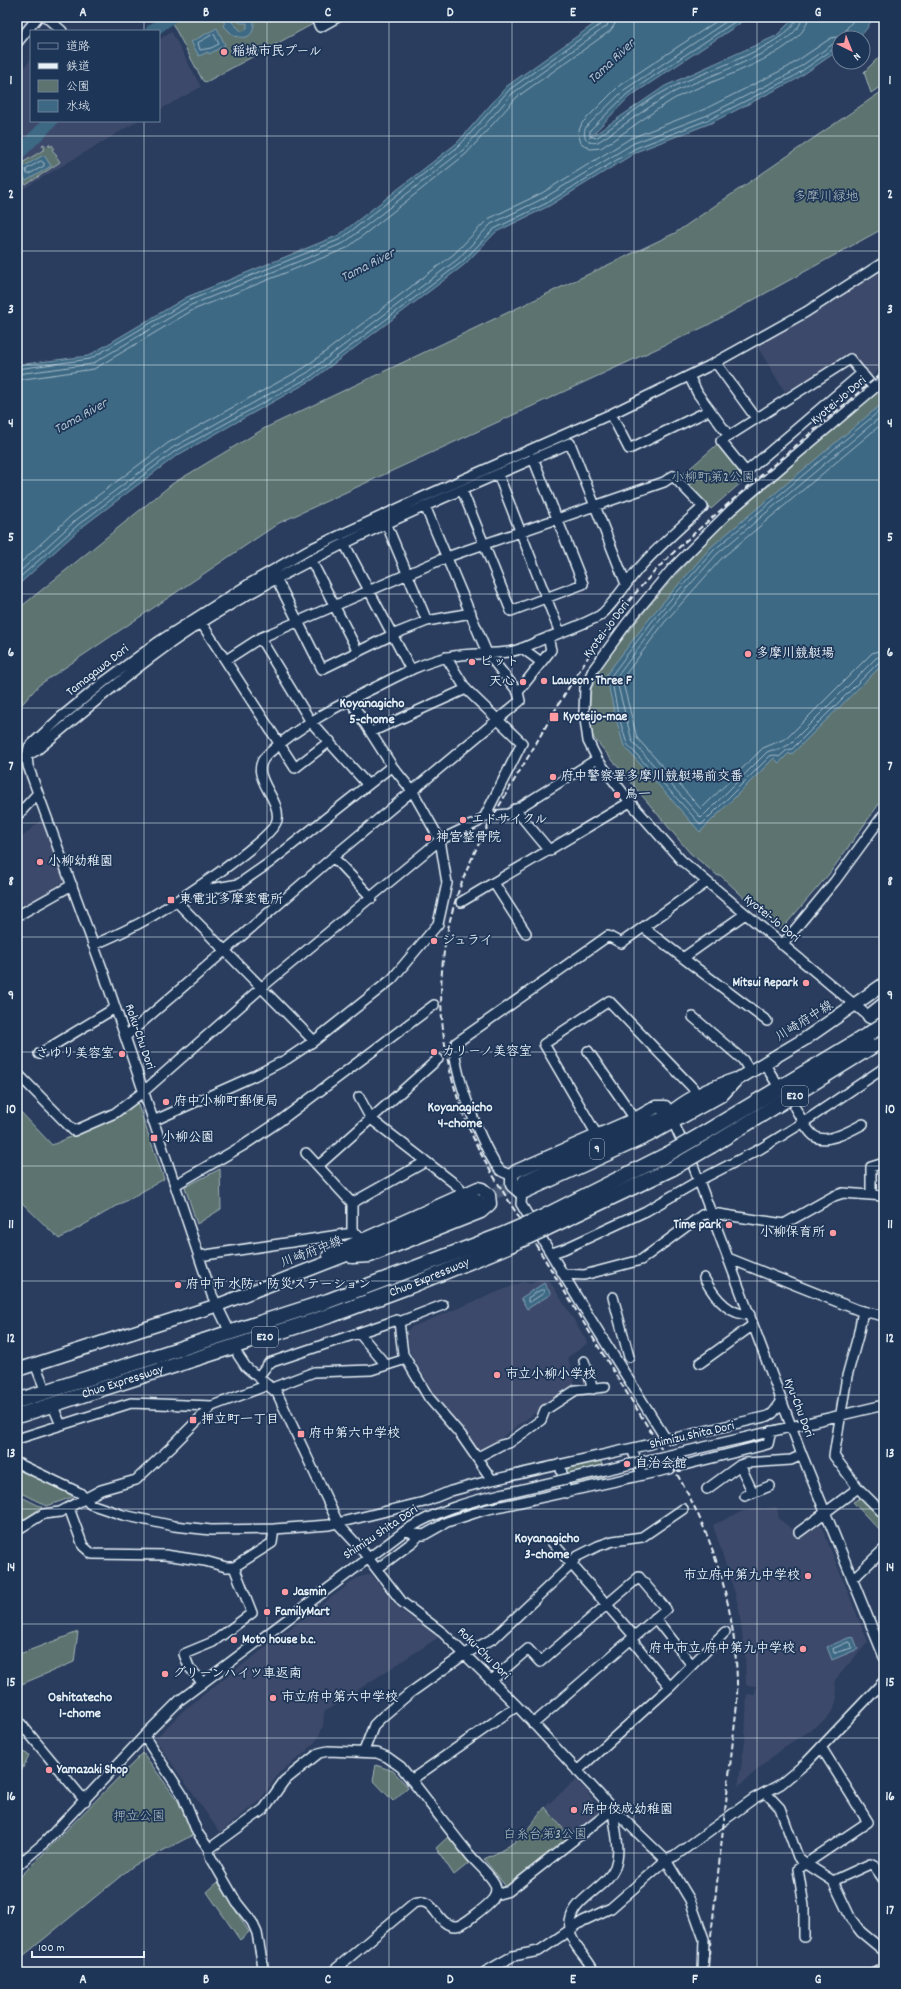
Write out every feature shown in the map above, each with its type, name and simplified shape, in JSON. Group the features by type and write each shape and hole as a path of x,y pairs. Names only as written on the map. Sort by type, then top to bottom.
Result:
{"highway":[{"name":"E20","path":"879,1037 884,1024"},
{"name":"Chuo Expressway","path":"542,1224 879,1037"},
{"name":"Chuo Expressway","path":"17,1416 332,1315 410,1286 505,1240 673,1168 711,1146 879,1037"},
{"name":"Chuo Expressway","path":"17,1401 328,1301 505,1240"}],"main road":[{"name":"川崎府中線","path":"671,1118 680,1104 716,1086 738,1079 805,1039 856,1005 884,984"},
{"path":"671,1118 665,1107 659,1106 635,1119 512,1175 512,1185 515,1189 624,1148 671,1118 722,1095 738,1079"},
{"path":"303,1272 357,1236 478,1188 482,1188 489,1195 490,1204 481,1212 370,1256 337,1259"},
{"name":"川崎府中線","path":"17,1370 218,1305 337,1259 478,1201"}],"street":[{"path":"17,43 38,17"},
{"path":"46,17 61,30"},
{"path":"315,17 320,26 338,17"},
{"path":"17,761 37,750 199,620 248,584 308,550 405,505 611,414 689,376 806,312 884,262"},
{"path":"862,373 746,472 721,441 850,359 862,373 874,388"},
{"path":"716,362 756,418"},
{"path":"689,376 698,394 729,436"},
{"name":"Kyotei-Jo Dori","path":"879,1037 880,1008 856,1005 681,860 630,802 597,759 589,744 586,733 584,712 585,688 593,670 615,639 662,580 708,531 884,380"},
{"path":"611,414 629,449 710,410"},
{"path":"199,620 344,543 386,523 570,443 626,584"},
{"path":"462,490 511,611 583,584 533,458"},
{"path":"498,474 560,633"},
{"path":"94,945 135,926 189,893 212,878 268,834 274,827 277,820 277,811 263,783 260,772 261,764 265,756 280,744 311,722 350,700 411,670 466,653 511,652 560,633 602,614 641,566 703,507 674,476 664,482 446,557 260,638 226,660"},
{"path":"125,1037 334,857 520,701 518,692 487,653 425,506"},
{"path":"386,523 427,621"},
{"path":"344,543 411,670"},
{"path":"311,560 358,652"},
{"path":"276,578 322,669 392,634 427,621 471,613"},
{"path":"199,620 296,768 330,742"},
{"name":"Tamagawa Dori","path":"27,756 32,743 105,681 158,642 199,620"},
{"path":"518,692 551,650 548,637"},
{"path":"260,638 311,722 367,784"},
{"path":"522,648 541,662"},
{"path":"17,1073 74,1131 115,1113 143,1092 262,988 440,840 478,822 485,816 522,743 466,689 446,658"},
{"path":"371,732 466,689"},
{"path":"153,1121 254,1076 287,1059 314,1041 392,979 438,924 447,883 440,840 413,792 392,766 350,700"},
{"name":"Roku-Chu Dori","path":"27,756 38,793 116,1008 212,1295 228,1326"},
{"path":"485,816 509,814 597,759"},
{"path":"189,893 239,884 392,766"},
{"path":"17,816 38,793"},
{"path":"461,902 550,851 630,802"},
{"path":"515,809 550,851"},
{"path":"782,944 835,881 884,814"},
{"path":"334,857 372,898"},
{"path":"512,1175 500,1170 473,1119 458,1071 454,1048 456,1043 608,936 621,943 707,882"},
{"path":"494,883 526,933"},
{"path":"17,916 72,885"},
{"path":"176,901 314,1041"},
{"path":"683,958 745,914"},
{"path":"644,928 766,1021"},
{"path":"597,1135 544,1044 609,1001 692,1087 697,1095"},
{"path":"175,1185 244,1145 268,1129 434,1005"},
{"path":"39,1054 116,1008"},
{"path":"693,1017 744,1060 750,1071"},
{"path":"588,1051 635,1119"},
{"path":"318,1166 438,1059"},
{"path":"764,1063 777,1084"},
{"path":"552,1253 564,1249 646,1211 700,1180 760,1149 804,1122 884,1068"},
{"path":"359,1097 370,1119 459,1187 462,1195"},
{"path":"795,1108 812,1134 817,1138 832,1138 845,1134 863,1124"},
{"path":"671,1118 680,1136"},
{"path":"199,1256 357,1236 352,1203 306,1153"},
{"path":"352,1203 425,1162"},
{"path":"871,1195 871,1167 884,1163"},
{"name":"Kyu-Chu Dori","path":"693,1165 700,1180 802,1455 884,1657"},
{"path":"523,1186 521,1204 664,1436 667,1438 768,1416 773,1413 782,1401"},
{"path":"563,1274 584,1275 641,1260 702,1215 712,1213 784,1224 834,1196 843,1193 884,1196"},
{"path":"728,1258 863,1311 884,1316"},
{"path":"704,1278 712,1293 720,1302 742,1315 750,1316"},
{"path":"613,1297 629,1357"},
{"path":"258,1377 269,1363 397,1320 399,1322 443,1305"},
{"path":"863,1311 847,1376 834,1456 858,1488 884,1514"},
{"path":"399,1322 403,1354 406,1360 429,1398 478,1457 492,1480"},
{"path":"700,1363 753,1325"},
{"path":"360,1333 386,1365"},
{"name":"Roku-Chu Dori","path":"238,1355 246,1367 277,1393 337,1522 368,1557 402,1602 444,1633 517,1706 613,1809 666,1860 690,1900 704,1940 702,1971"},
{"path":"17,1439 131,1403 212,1406 314,1372 371,1370 406,1360"},
{"path":"584,1361 593,1388"},
{"path":"34,1364 43,1384"},
{"path":"478,1457 501,1445 510,1443 541,1420 545,1410 576,1390 605,1387"},
{"name":"Shimizu Shita Dori","path":"17,1866 46,1842 167,1712 202,1682 368,1557 427,1517 452,1507 501,1494 884,1404"},
{"path":"17,1530 43,1514 60,1512 101,1490 136,1480 212,1406"},
{"path":"55,1411 61,1425"},
{"path":"680,1466 768,1444 771,1431"},
{"path":"17,1463 80,1493 90,1504 123,1515 174,1526 211,1530 274,1530 329,1525 424,1502 451,1491 492,1480 651,1444"},
{"path":"632,1448 642,1475"},
{"path":"707,1489 740,1465 746,1463 791,1460 802,1455"},
{"path":"560,1464 566,1493"},
{"path":"740,1465 749,1494 770,1486"},
{"path":"406,1530 419,1535 424,1535 447,1522 478,1512 670,1469"},
{"path":"799,1532 858,1488"},
{"path":"69,1508 83,1546 92,1554 165,1555 205,1560 226,1567 234,1567 272,1543 274,1530"},
{"path":"364,1751 374,1725 382,1717 410,1693 465,1654 494,1638 572,1564 576,1557 598,1546 613,1541 642,1537 683,1509"},
{"path":"377,1569 414,1541 419,1535"},
{"path":"552,1542 607,1604 670,1687"},
{"path":"852,1577 858,1574 884,1549"},
{"path":"202,1682 189,1667 184,1654 213,1642 252,1613 234,1567"},
{"path":"492,1680 528,1650 540,1662 639,1577 666,1609 533,1724"},
{"path":"655,1618 692,1665"},
{"path":"577,1771 670,1687 725,1632"},
{"path":"485,1972 514,1956 539,1951 583,1922 611,1908 666,1860 675,1856 753,1799 781,1784 806,1764 884,1682"},
{"path":"411,1780 517,1706"},
{"path":"17,1720 84,1801"},
{"path":"144,1736 182,1794 197,1832 209,1849 210,1856 236,1903 252,1922 257,1933 264,1972"},
{"path":"804,1937 804,1906 798,1869 868,1822 821,1747"},
{"path":"209,1849 264,1809 284,1781 319,1753 328,1751 364,1751 377,1753 387,1757 401,1767 470,1856 495,1885 495,1896 492,1901 463,1924 456,1926 444,1922 432,1906 426,1902 420,1901 414,1903 332,1972"},
{"path":"766,1793 780,1808 798,1857 805,1864 833,1881 851,1919 861,1932 884,1951"},
{"path":"495,1896 509,1891 613,1809"},
{"path":"594,1972 578,1949 570,1931 570,1917 575,1909 608,1878 616,1864 617,1845 613,1809"},
{"path":"833,1881 870,1864 874,1866 884,1880"}],"shaded area":[{"path":"171,31 201,87 160,109 160,39"},
{"path":"30,60 30,122 136,122 23,189 17,179 17,77"},
{"path":"884,269 884,365 871,377 851,354 785,392 757,346"},
{"name":"小柳幼稚園","path":"45,816 71,882 24,907 17,895 17,842"},
{"name":"市立小柳小学校","path":"540,1279 549,1280 588,1343 568,1357 575,1386 568,1389 501,1438 483,1449 478,1449 435,1396 410,1352 407,1331 412,1327 522,1282 531,1284"},
{"name":"府中市立 府中第九中学校","path":"777,1507 779,1519 796,1532 801,1538 820,1523 868,1642 835,1680 837,1698 833,1711 824,1721 781,1749 738,1787 745,1742 747,1694 755,1695 756,1686 746,1685 745,1657 739,1609 713,1525 743,1511"},
{"name":"市立府中第六中学校","path":"371,1574 399,1609 439,1637 324,1712 323,1726 318,1738 307,1751 279,1773 261,1799 220,1833 155,1739 183,1711 217,1684 357,1578"},
{"name":"府中佼成幼稚園","path":"576,1780 587,1791 601,1814 571,1838 546,1806"}],"green space":[{"name":"稲城市民プール","path":"178,17 311,17 314,22 313,24 206,82 203,81 171,21"},
{"path":"884,52 884,84 871,93 864,72 866,70 871,70 871,65"},
{"name":"多摩川緑地","path":"884,90 884,228 706,326 279,523 39,685 17,710 17,610 172,484 265,428 675,233"},
{"path":"44,144 46,147 49,144 50,147 52,145 54,148 52,150 57,155 56,156 60,162 26,185 17,171 17,166 45,149 42,145"},
{"name":"多摩川競艇場","path":"884,387 884,797 829,874 781,930 769,921 720,875 718,876 690,853 593,737 590,711 592,685 601,667 636,622 712,536 726,522"},
{"name":"小柳町第2公園","path":"721,441 751,474 711,509 680,477"},
{"path":"137,1102 164,1179 59,1239 17,1198 17,1108 52,1145 121,1115"},
{"path":"220,1169 221,1209 197,1224 185,1187"},
{"path":"601,1461 604,1477 564,1486 561,1470"},
{"path":"17,1469 75,1496 47,1506 17,1491"},
{"path":"17,1495 42,1507 17,1524"},
{"path":"864,1496 884,1519 884,1528 880,1531 853,1502"},
{"path":"78,1632 74,1662 17,1686 17,1655"},
{"path":"17,1749 29,1755 17,1780"},
{"name":"押立公園","path":"143,1753 178,1801 193,1835 133,1866 17,1961 17,1880"},
{"path":"376,1765 393,1771 408,1787 393,1801 373,1780"},
{"name":"白糸台第3公園","path":"545,1807 570,1837 507,1888 484,1859 505,1848 519,1838"},
{"path":"449,1836 469,1863 454,1875 436,1848"},
{"path":"218,1882 249,1932 240,1940 207,1892"}],"water":[{"path":"221,17 227,17 242,32 247,28 247,23 241,23 232,17 246,17 252,19 254,23 253,31 247,37 235,37 223,25 225,24"},
{"name":"Tama River","path":"604,17 745,17 739,24 629,97 588,139 665,86 776,36 795,17 873,17 866,30 831,30 831,55 795,80 711,123 638,151 549,206 496,232 464,265 312,380 176,456 82,527 17,586 17,365 88,356 187,297 339,235 457,143 507,86"},
{"path":"217,28 225,45 209,54 208,52 199,56 191,42"},
{"path":"44,155 51,166 26,181 19,169"},
{"name":"多摩川競艇場","path":"884,402 884,663 791,755 789,753 779,763 774,758 700,832 624,746 606,675 653,614 711,547"},
{"path":"544,1283 551,1294 527,1309 521,1298"},
{"path":"853,1636 858,1649 832,1660 827,1647"}],"waterway":[{"path":"153,30 171,17"},
{"path":"17,155 50,122"}],"tunnel":[{"path":"479,1200 521,1182"}],"railway":[{"path":"707,1972 737,1704 737,1674 734,1644 724,1586 705,1530 678,1476 491,1172 473,1137 458,1100 448,1063 442,1025 441,986 445,948 453,910 466,872 489,824 576,676 623,608 640,587 692,535 884,371"},
{"path":"864,1972 884,1961"}],"place":[{"name":"稲城市民プール","path":"224,52"},
{"name":"多摩川競艇場","path":"748,654"},
{"name":"ピット","path":"472,662"},
{"name":"Lawson･Three F","path":"544,681"},
{"name":"天心","path":"523,682"},
{"name":"Kyoteijo-mae","path":"554,717"},
{"name":"府中警察署多摩川競艇場前交番","path":"553,777"},
{"name":"鳥一","path":"617,795"},
{"name":"エドサイクル","path":"463,820"},
{"name":"神宮整骨院","path":"428,838"},
{"name":"小柳幼稚園","path":"40,862"},
{"name":"東電北多摩変電所","path":"171,900"},
{"name":"ジュライ","path":"434,941"},
{"name":"Mitsui Repark","path":"806,983"},
{"name":"カリーノ美容室","path":"434,1052"},
{"name":"さゆり美容室","path":"122,1054"},
{"name":"府中小柳町郵便局","path":"166,1102"},
{"name":"小柳公園","path":"154,1138"},
{"name":"Time park","path":"729,1225"},
{"name":"小柳保育所","path":"833,1233"},
{"name":"府中市 水防・防災ステーション","path":"178,1285"},
{"name":"市立小柳小学校","path":"497,1375"},
{"name":"押立町一丁目","path":"193,1420"},
{"name":"府中第六中学校","path":"301,1434"},
{"name":"自治会館","path":"627,1464"},
{"name":"市立府中第九中学校","path":"808,1576"},
{"name":"Jasmin","path":"285,1592"},
{"name":"FamilyMart","path":"267,1612"},
{"name":"Moto house b.c.","path":"234,1640"},
{"name":"府中市立 府中第九中学校","path":"803,1649"},
{"name":"グリーンハイツ車返南","path":"165,1674"},
{"name":"市立府中第六中学校","path":"273,1698"},
{"name":"Yamazaki Shop","path":"49,1770"},
{"name":"府中佼成幼稚園","path":"574,1810"}],"district":[{"name":"Koyanagicho 5-chome","path":"372,712"},
{"name":"Koyanagicho 4-chome","path":"460,1116"},
{"name":"Koyanagicho 3-chome","path":"547,1548"},
{"name":"Oshitatecho 1-chome","path":"80,1706"}]}
